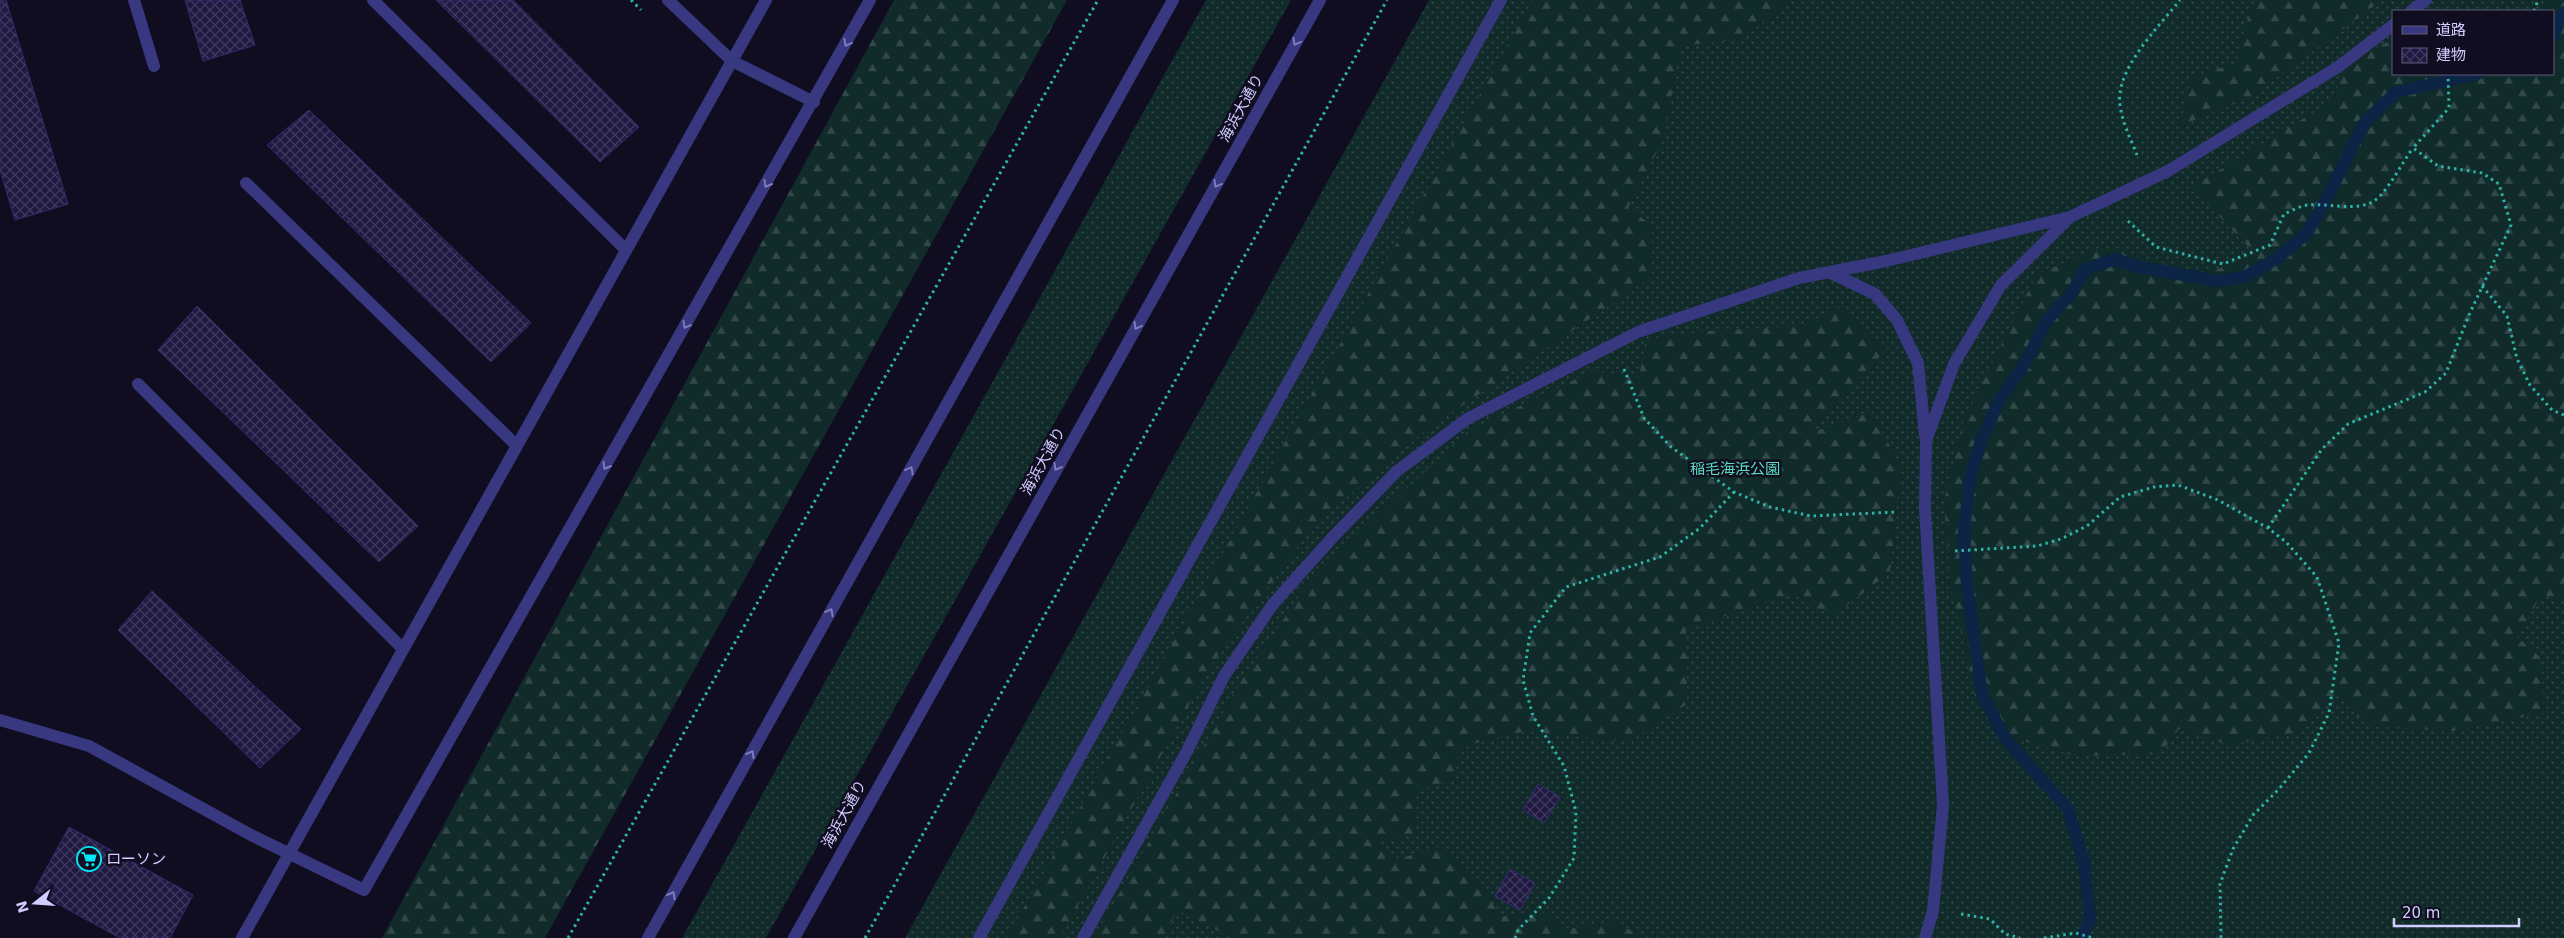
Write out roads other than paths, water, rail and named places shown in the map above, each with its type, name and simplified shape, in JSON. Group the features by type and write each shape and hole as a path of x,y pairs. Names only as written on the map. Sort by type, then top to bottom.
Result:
{"street":[{"path":"134,0 154,66"},
{"path":"373,0 626,250"},
{"path":"668,0 732,61 814,102"},
{"path":"242,938 766,0"},
{"path":"0,720 89,746 250,835 364,890 814,102 870,0"},
{"path":"648,938 1173,0"},
{"name":"海浜大通り","path":"794,938 1320,0"},
{"path":"979,938 1502,0"},
{"path":"2412,10 2426,0"},
{"path":"1083,938 1186,753 1224,676 1274,604 1397,471 1467,420 1638,332 1790,281 2070,218 2146,183 2338,67 2392,26"},
{"path":"246,183 516,446"},
{"path":"1926,441 1954,364 2000,285 2070,218"},
{"path":"1829,272 1875,294 1897,320 1918,363 1926,441 1925,509 1943,805 1933,911 1925,938"},
{"path":"138,384 403,649"}],"waterway":[{"path":"2554,34 2564,12"},
{"path":"2083,938 2090,917 2084,863 2068,809 2005,738 1982,694 1967,585 1964,531 1970,478 1981,441 2001,397 2024,365 2048,319 2071,294 2085,269 2116,259 2135,266 2217,281 2244,277 2279,257 2307,233 2330,192 2364,123 2396,92 2472,75"}],"place":[{"name":"ローソン","path":"89,859"}],"park label":[{"name":"稲毛海浜公園","path":"1735,469"}]}
